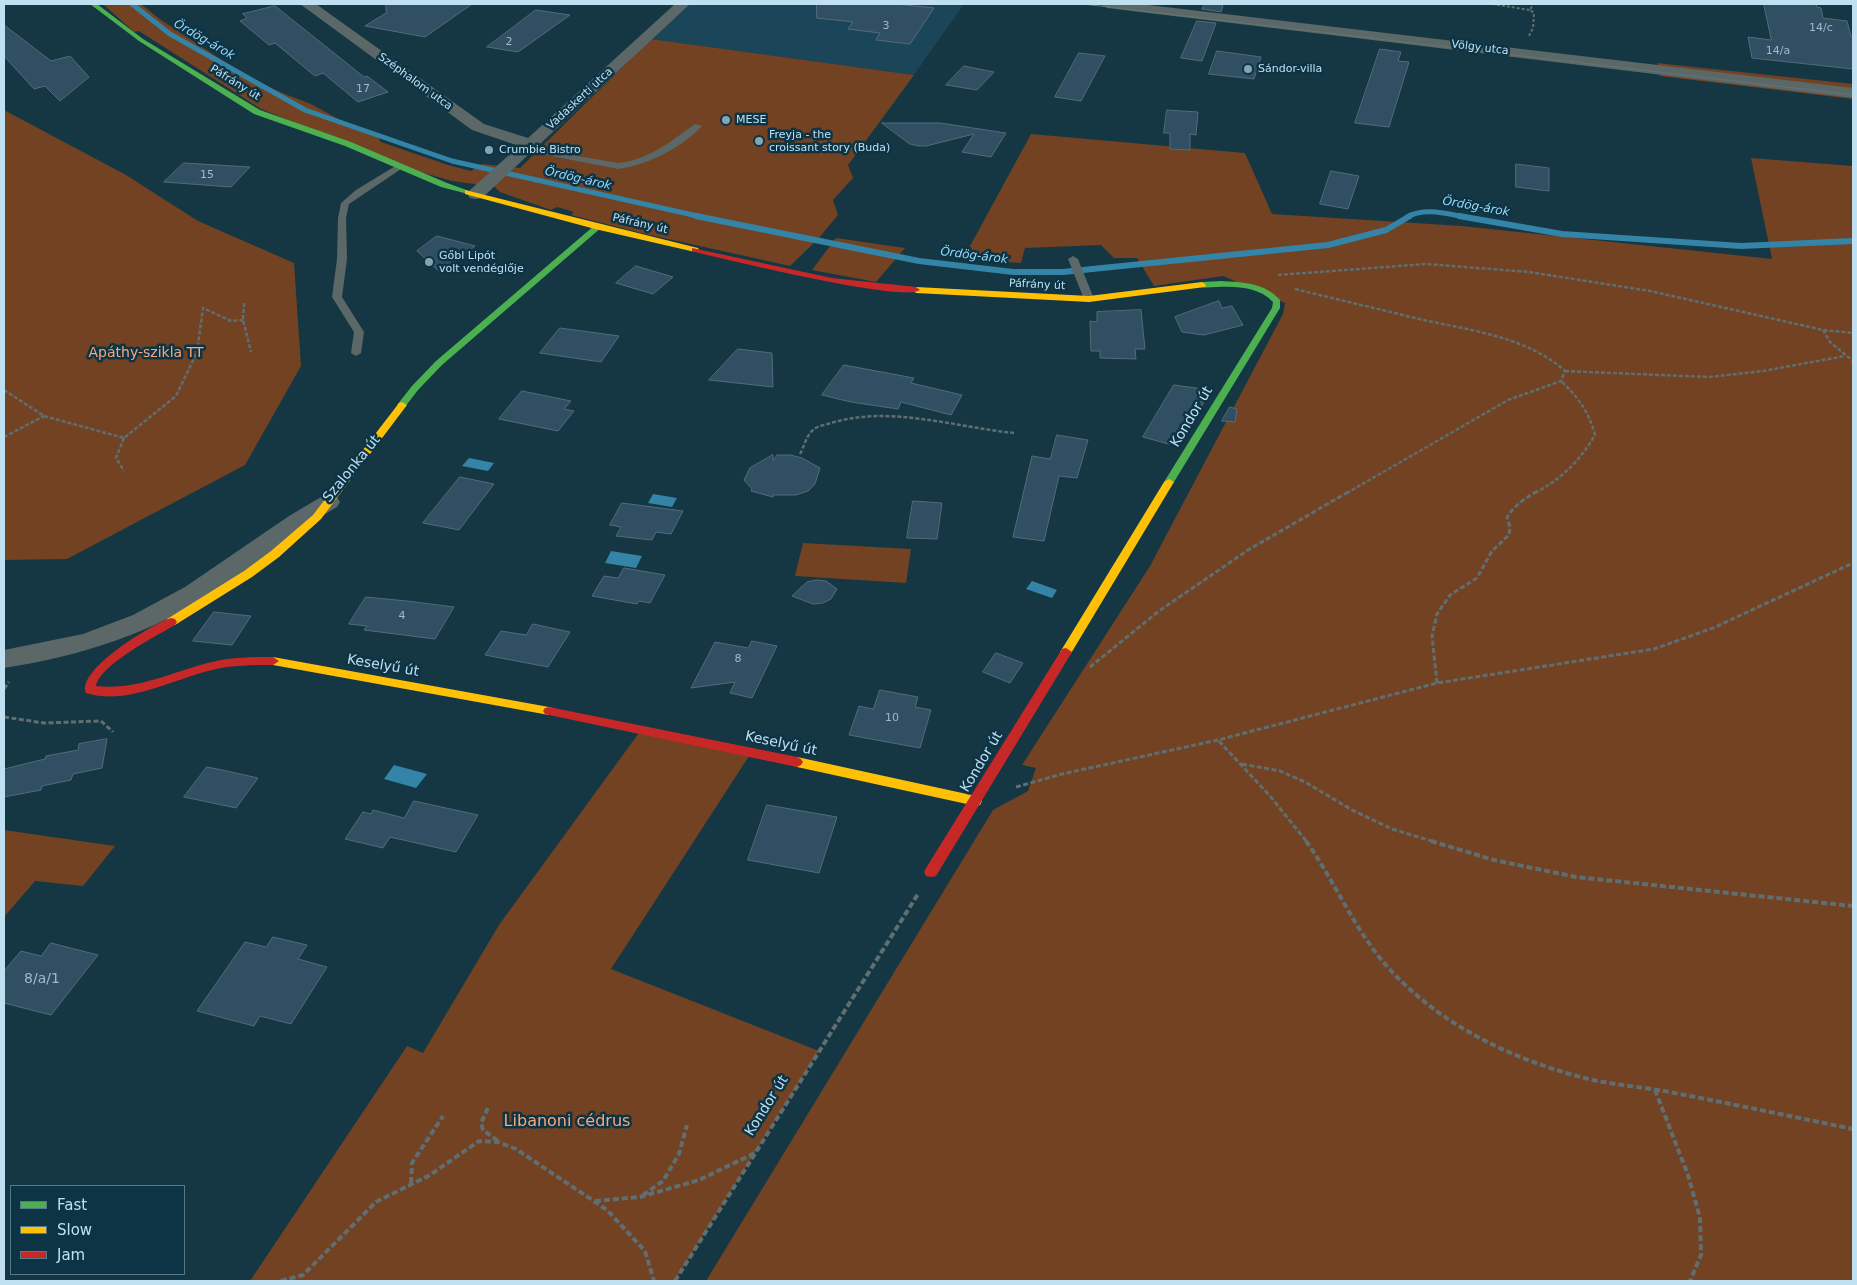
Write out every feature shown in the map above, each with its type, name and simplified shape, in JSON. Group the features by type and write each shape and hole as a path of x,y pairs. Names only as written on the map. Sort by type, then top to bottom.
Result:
{"street":[{"name":"Páfrány út","path":"93,4 141,40 257,112 348,144 400,168 444,185 481,189 598,227 799,274 883,288 1089,299 1228,282"},
{"name":"Széphalom utca","path":"307,4 478,127 528,146"},
{"name":"Vadaskerti utca","path":"481,189 683,4"},
{"name":"Völgy utca","path":"1108,4 1853,93"},
{"name":"Szalonka út","path":"4,659 68,647 93,640 120,630 172,605 211,583 300,517 329,502 415,388 439,363 524,293 598,227"},
{"name":"Kondor út","path":"931,872 1276,308 1277,302 1274,297 1267,293 1251,286 1228,282"},
{"name":"Keselyű út","path":"329,502 317,518 248,574 140,639 106,663 91,679 89,684 90,690 99,693 109,693 156,682 211,665 240,661 272,661 597,719 976,801"}],"lane":[{"path":"528,146 618,166 632,165 650,159 698,126"},
{"path":"356,353 359,332 337,297 342,259 342,218 345,203 359,192 400,168"},
{"path":"1073,259 1089,299"}],"path":[{"path":"1492,4 1530,10 1534,13 1535,24 1533,31 1526,38"},
{"path":"1530,10 1533,4"},
{"path":"1278,275 1426,264 1529,272 1650,290 1823,330 1853,333"},
{"path":"1287,287 1500,338 1535,350 1551,358 1565,371 1710,377 1763,371 1845,356"},
{"path":"244,303 243,320 251,352"},
{"path":"124,471 116,458 124,438 176,396 198,352 203,308 231,320 243,320"},
{"path":"1823,330 1830,342 1853,361"},
{"path":"1082,673 1160,611 1248,550 1508,400 1561,381 1565,371"},
{"path":"1437,683 1431,650 1433,627 1439,609 1450,594 1478,577 1494,549 1509,535 1507,517 1510,510 1518,503 1557,480 1583,455 1595,434 1591,415 1584,404 1561,381"},
{"path":"4,390 44,416 124,438"},
{"path":"4,437 44,416"},
{"path":"800,454 813,430 830,422 855,417 888,417 994,432 1014,433"},
{"path":"976,801 1009,789 1062,774 1218,740 1437,683 1654,649 1713,628 1853,563"},
{"path":"4,717 44,723 100,722 113,732"},
{"path":"1218,740 1280,809 1317,855 1365,936 1385,964 1416,995 1456,1023 1494,1046 1541,1066 1588,1079 1655,1089 1853,1129"},
{"path":"1241,764 1280,771 1305,782 1352,810 1392,829 1494,860 1576,877 1853,906"},
{"name":"Kondor út","path":"675,1281 931,872"},
{"path":"1655,1089 1688,1175 1700,1218 1700,1255 1690,1281"},
{"path":"488,1108 481,1123 483,1130 498,1142 516,1150 607,1210 645,1251 654,1281"},
{"path":"411,1183 412,1163 443,1116"},
{"path":"640,1196 663,1181 679,1154 687,1125"},
{"path":"281,1281 303,1275 376,1202 430,1175 479,1141 498,1142"},
{"path":"594,1201 640,1196 699,1180 756,1153"}],"shaded area":[{"path":"689,4 964,4 914,75 651,39"},
{"path":"469,458 494,463 488,471 462,466"},
{"path":"653,494 677,498 672,507 648,503"},
{"path":"611,551 642,556 636,568 605,563"},
{"path":"1032,581 1057,590 1052,598 1026,589"},
{"path":"394,765 427,774 416,788 384,779"}],"green space":[{"name":"MESE","path":"103,4 141,4 161,20 246,76 311,104 340,120 374,132 381,142 471,171 482,164 520,168 651,39 914,75 848,165 853,178 833,200 838,215 818,239 790,266 641,233 571,215 574,212 557,207 551,210 500,192 495,187 452,181 417,171 261,109 139,31 134,32"},
{"path":"1657,63 1853,84 1853,99 1660,76"},
{"name":"Apáthy-szikla TT","path":"4,110 126,175 198,221 294,263 301,366 245,465 67,559 4,560"},
{"path":"1031,134 1245,153 1272,214 1462,226 1772,259 1751,158 1853,166 1853,1281 706,1281 993,810 1028,791 1036,768 1022,765 1150,566 1283,314 1285,303 1223,276 1154,286 1137,258 1114,258 1101,245 1025,248 1021,263 963,259"},
{"path":"836,238 905,248 876,282 812,270"},
{"path":"803,543 911,549 906,583 795,576"},
{"name":"Libanoni cédrus","path":"641,730 751,753 611,969 819,1051 675,1281 250,1281 407,1046 423,1053 499,925"},
{"path":"4,830 115,846 83,886 35,881 4,917"}],"building":[{"path":"386,4 472,4 425,37 365,26 386,13"},
{"path":"817,4 896,4 934,8 910,44 876,40 880,33 848,29 853,22 817,18"},
{"path":"1205,4 1219,4 1223,6 1221,12 1202,9"},
{"path":"1764,4 1816,4 1817,7 1821,8 1823,18 1847,21 1851,36 1853,36 1853,69 1752,58 1748,37 1771,40"},
{"path":"275,6 364,77 367,76 388,92 358,102 323,73 315,76 275,43 269,45 240,21 247,18 243,14"},
{"path":"536,10 570,15 518,52 487,47"},
{"path":"1197,21 1216,23 1202,61 1181,58"},
{"path":"4,25 51,61 70,56 89,77 60,101 45,86 34,89 4,56"},
{"path":"1380,49 1401,52 1398,61 1409,62 1389,127 1355,123"},
{"path":"1217,51 1261,57 1254,79 1209,74"},
{"path":"1079,53 1105,56 1081,101 1055,97"},
{"path":"964,66 994,72 977,90 946,85"},
{"path":"1167,110 1198,112 1196,135 1190,134 1190,150 1170,149 1170,133 1164,133"},
{"path":"882,123 940,123 1006,133 991,157 962,152 974,134 926,146 918,146 910,144"},
{"path":"184,163 250,167 231,187 164,182"},
{"path":"1516,164 1549,168 1549,191 1516,187"},
{"path":"1331,171 1359,176 1348,209 1320,204"},
{"path":"437,236 475,246 441,273 417,251"},
{"path":"636,266 673,277 653,294 616,283"},
{"path":"1219,301 1222,308 1232,306 1243,325 1204,335 1182,332 1175,317"},
{"path":"1141,310 1145,349 1135,349 1136,359 1100,358 1100,351 1091,351 1090,321 1097,322 1097,312"},
{"path":"560,328 619,336 601,362 540,353"},
{"path":"738,349 772,353 773,387 709,380"},
{"path":"844,365 914,378 911,383 962,395 951,415 901,402 898,409 851,402 822,395"},
{"path":"1174,385 1203,389 1198,401 1204,402 1194,419 1191,419 1176,446 1143,437"},
{"path":"522,391 571,401 564,409 574,411 558,431 499,419"},
{"path":"1230,407 1237,409 1235,422 1222,421"},
{"path":"1057,435 1088,440 1077,478 1059,476 1044,541 1013,537 1032,456 1050,459"},
{"path":"773,455 773,461 777,455 791,455 802,458 820,468 815,484 808,491 796,495 773,495 773,497 751,491 752,489 744,480 750,468"},
{"path":"460,477 494,484 459,530 423,523"},
{"path":"913,501 942,503 937,539 907,538"},
{"path":"622,503 683,511 671,534 656,532 652,540 616,536 621,527 610,525"},
{"path":"624,568 665,575 650,603 639,601 637,604 592,596 604,576 618,578"},
{"path":"826,581 837,589 831,599 823,603 813,604 792,596 807,582"},
{"path":"366,597 454,607 435,639 364,630 367,626 349,624"},
{"path":"214,612 251,616 232,645 193,641"},
{"path":"533,624 570,632 548,667 485,655 501,631 526,635"},
{"path":"752,641 777,646 752,698 730,693 735,682 691,688 715,642 748,648"},
{"path":"996,653 1023,663 1010,683 983,672"},
{"path":"880,690 918,697 915,707 931,710 920,748 849,735 859,706 873,709"},
{"path":"107,739 102,768 73,774 71,780 42,786 41,790 4,797 4,769 45,759 46,756 78,750 79,744"},
{"path":"207,767 258,778 236,808 184,797"},
{"path":"414,801 478,815 456,852 390,837 383,848 345,839 363,812 371,814 373,810 404,818"},
{"path":"767,805 837,817 819,873 748,860"},
{"path":"273,937 307,945 298,959 327,967 291,1024 260,1016 254,1026 197,1011 245,942 266,947"},
{"path":"51,943 98,955 51,1015 4,1003 4,971 21,951 41,956"}],"waterway":[{"name":"Ördög-árok","path":"132,4 170,34 305,110 452,161 702,217"},
{"name":"Ördög-árok","path":"1407,217 1421,212 1444,213 1466,217"},
{"name":"Ördög-árok","path":"696,216 919,261 1013,272 1063,272 1328,245 1386,230 1410,216"},
{"name":"Ördög-árok","path":"1459,216 1562,234 1741,246 1853,241"}],"tram line":[{"path":"1083,4 1853,95"}],"traffic: fast":[{"path":"93,4 141,40 257,112 348,144 444,185 468,192"},
{"path":"402,405 439,363 598,227"},
{"path":"1169,482 1276,308 1277,302 1263,290 1232,284 1202,285"}],"traffic: slow":[{"path":"468,192 598,227 695,250"},
{"path":"916,290 1089,299 1202,285"},
{"path":"171,622 248,574 275,554 317,517 402,405"},
{"path":"1066,652 1169,482"},
{"path":"273,661 549,711"},
{"path":"797,762 976,801"}],"traffic: jam":[{"path":"695,250 832,280 916,290"},
{"path":"171,622 109,662 98,672 92,681 90,690 105,692 121,691 219,664 273,661"},
{"path":"931,872 1066,652"},
{"path":"549,711 797,762"}],"place":[{"name":"Sándor-villa","path":"1248,69"},
{"name":"MESE","path":"726,120"},
{"name":"Freyja - the croissant story (Buda)","path":"759,141"},
{"name":"Crumbie Bistro","path":"489,150"},
{"name":"Gőbl Lipót volt vendéglője","path":"429,262"}]}
